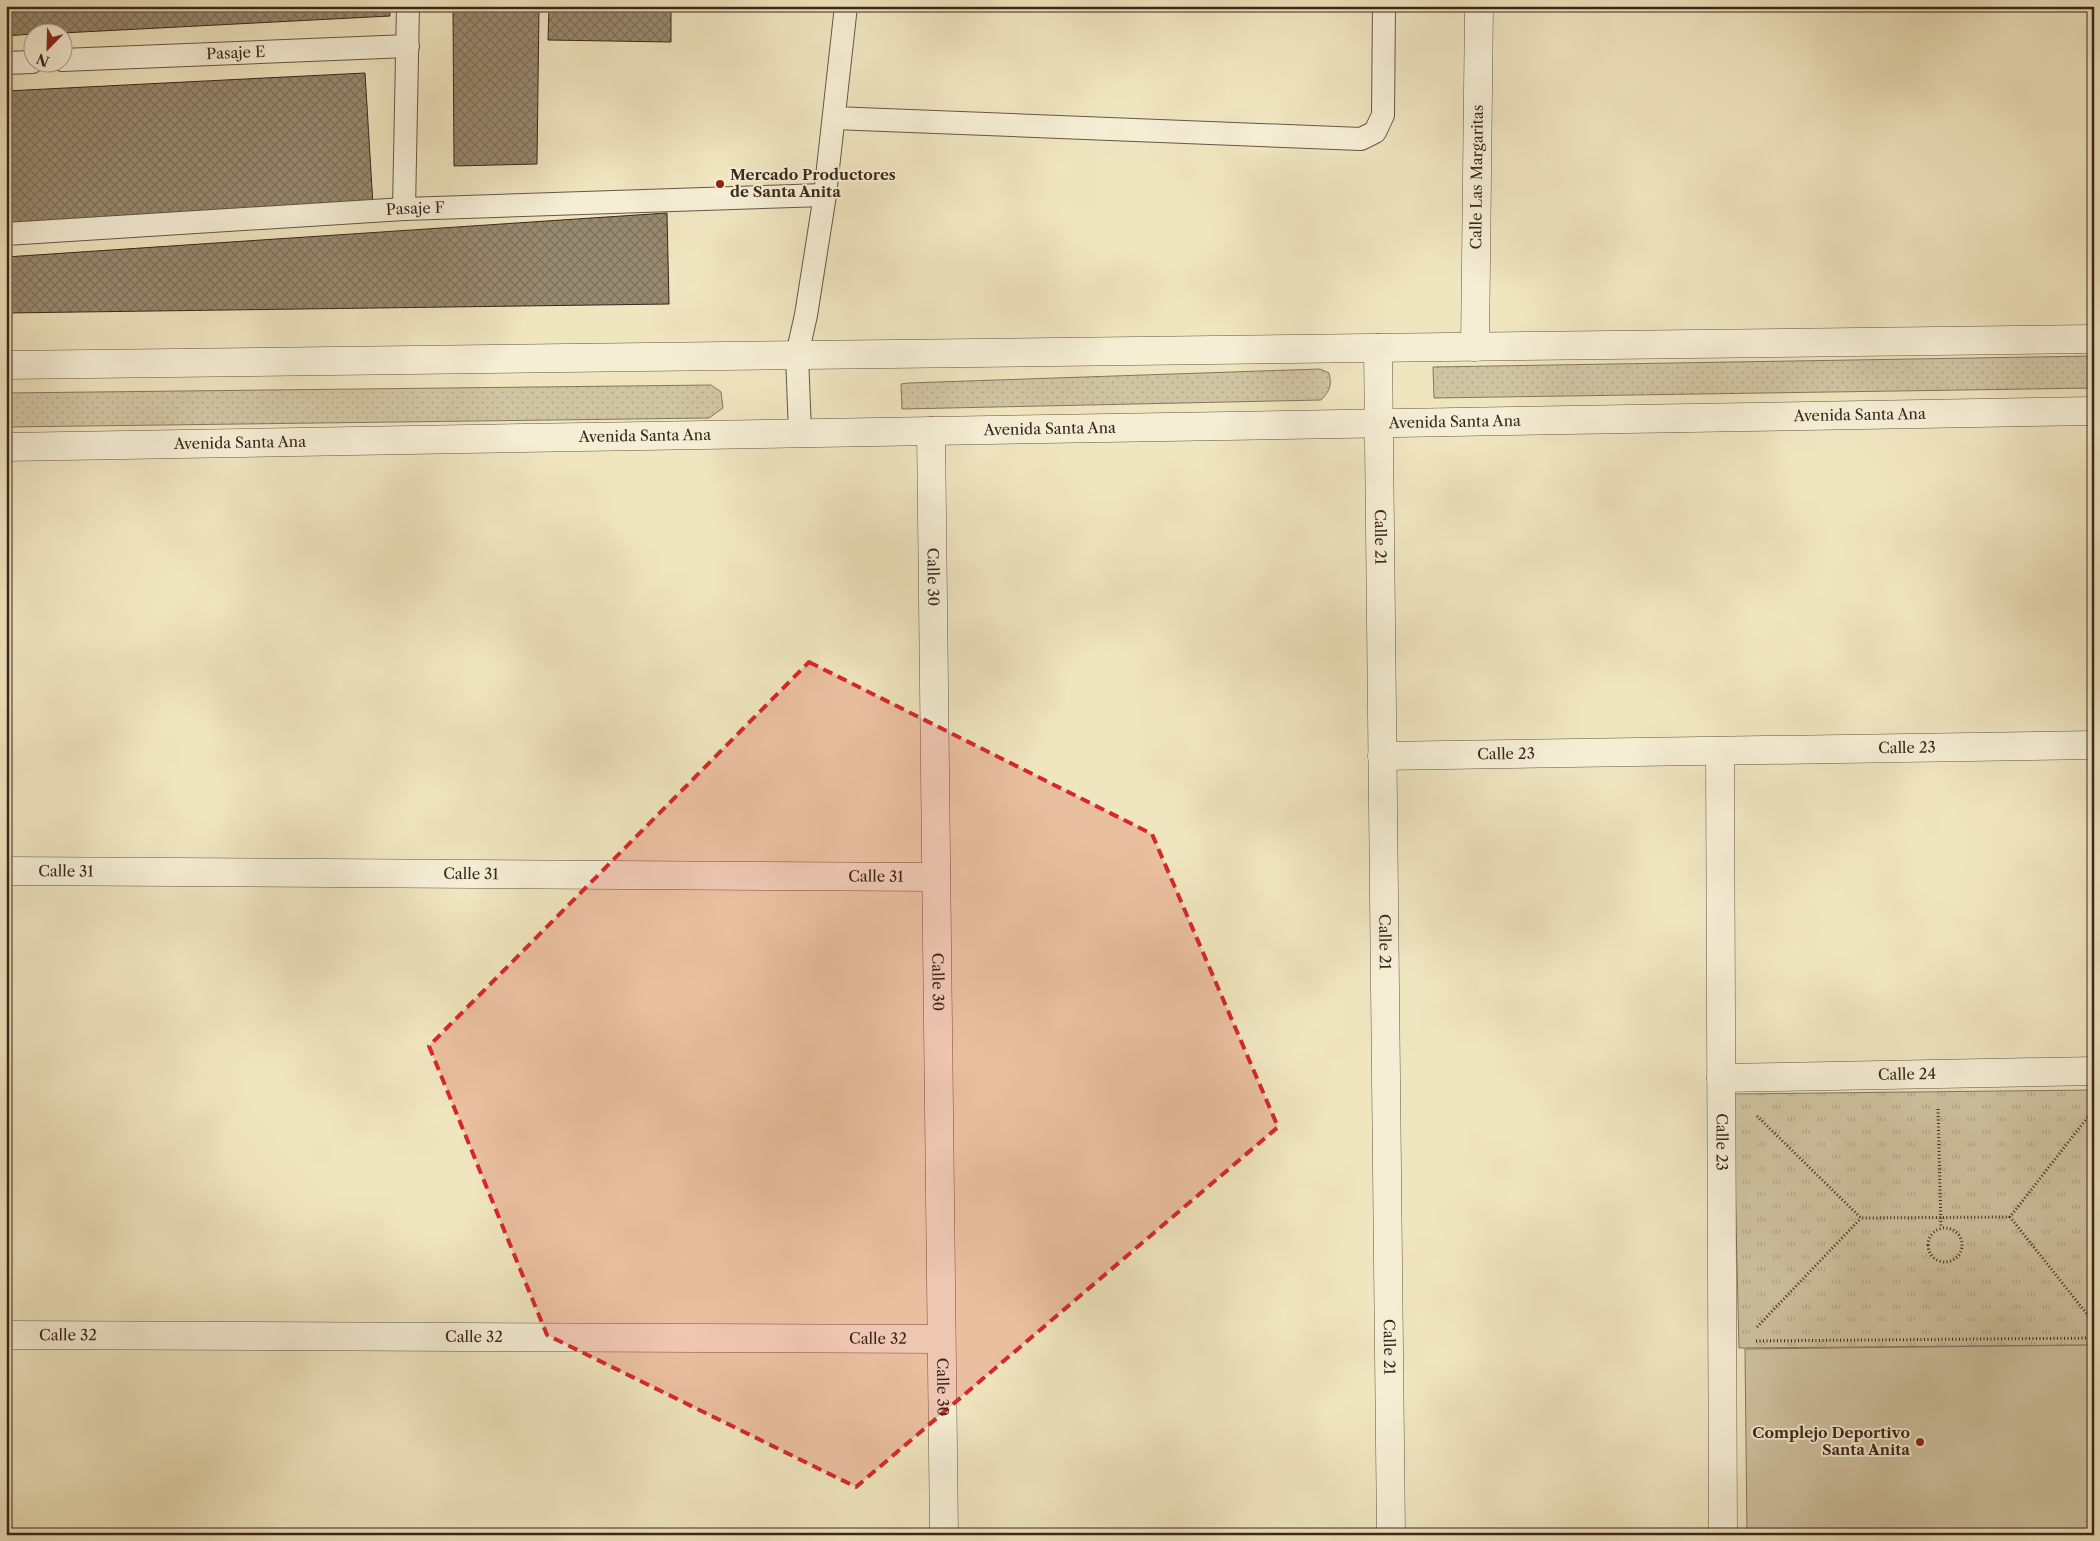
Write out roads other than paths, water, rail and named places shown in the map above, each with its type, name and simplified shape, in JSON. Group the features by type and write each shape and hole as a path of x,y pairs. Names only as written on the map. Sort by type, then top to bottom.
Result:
{"street":[{"name":"Calle Las Margaritas","path":"1475,347 1479,6"},
{"path":"6,365 2094,339"},
{"name":"Calle 21","path":"1378,348 1391,1535"},
{"name":"Avenida Santa Ana","path":"6,447 2094,411"},
{"name":"Calle 30","path":"931,431 944,1535"},
{"name":"Calle 23","path":"1382,756 2094,745"},
{"name":"Calle 23","path":"1720,751 1723,1535"},
{"name":"Calle 31","path":"6,871 936,877"},
{"name":"Calle 24","path":"1722,1078 2094,1071"},
{"name":"Calle 32","path":"6,1336 941,1339"}],"lane":[{"path":"404,209 408,6"},
{"path":"800,433 797,354 806,314 826,195 846,6"},
{"path":"834,118 1361,139 1375,132 1383,115 1384,6"},
{"name":"Pasaje E","path":"72,60 408,46"},
{"path":"6,63 22,62"},
{"name":"Pasaje F","path":"6,234 404,209 826,195"}],"place":[{"name":"Mercado Productores de Santa Anita","path":"720,184"},
{"name":"Complejo Deportivo Santa Anita","path":"1920,1442"}]}
